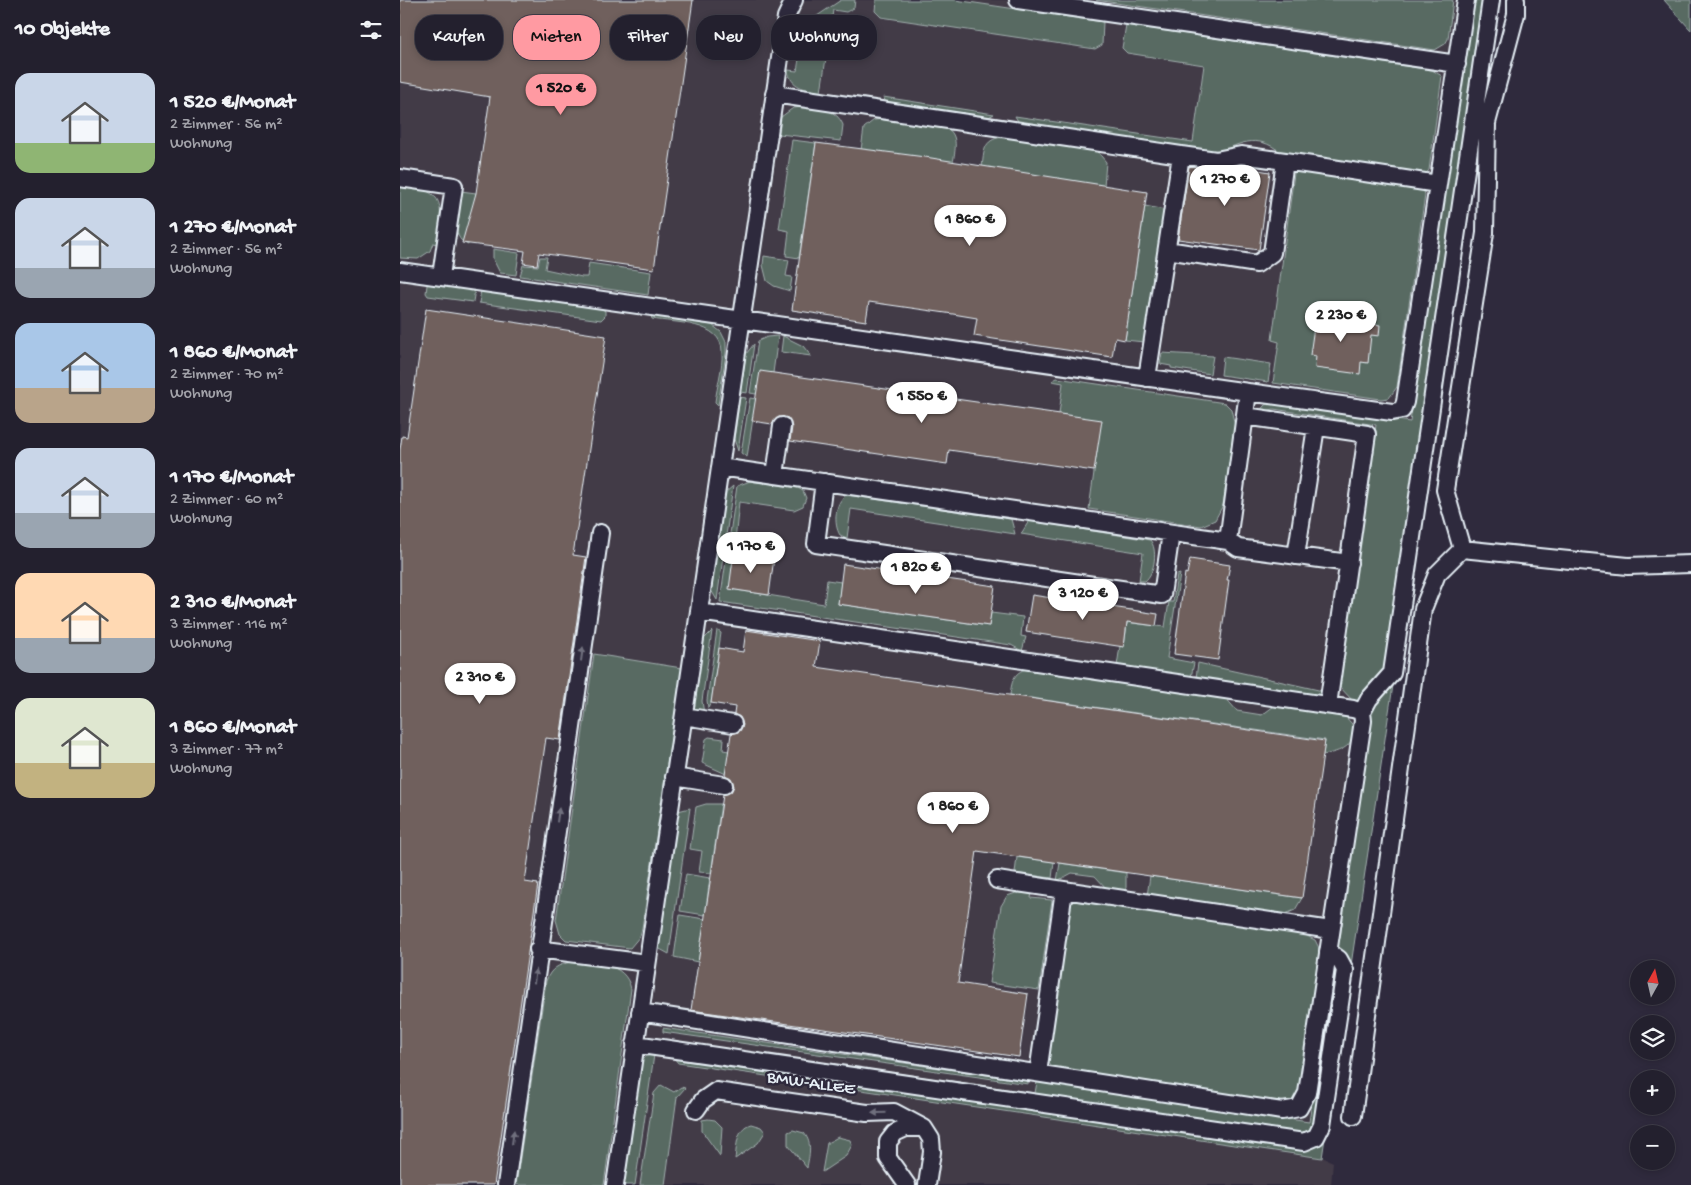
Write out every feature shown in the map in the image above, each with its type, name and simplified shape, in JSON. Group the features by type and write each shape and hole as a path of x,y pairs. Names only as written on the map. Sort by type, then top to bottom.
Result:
{"lane":[{"path":"615,1185 774,94 786,17 794,0"},
{"path":"1018,0 1456,64"},
{"path":"400,271 1392,412 1402,410 1405,402 1466,0"},
{"path":"640,1012 1282,1111 1299,1108 1307,1093 1363,721 1362,712 1369,699 1392,673 1491,0"},
{"path":"1462,549 1444,490 1485,233 1487,123 1516,14 1516,0"},
{"path":"774,94 1216,160 1241,155 1438,184"},
{"path":"1147,378 1181,155"},
{"path":"1167,250 1257,264 1272,253 1285,161"},
{"path":"400,178 454,186 441,276"},
{"path":"1228,541 1248,392"},
{"path":"1245,416 1367,434 1328,705"},
{"path":"776,475 782,426"},
{"path":"1296,556 1316,427"},
{"path":"720,467 1228,541 1238,548 1349,563"},
{"path":"824,482 816,544 1162,595 1171,533"},
{"path":"506,1185 538,949 600,533"},
{"path":"1462,549 1628,566 1691,564"},
{"path":"1353,1116 1423,609 1437,574 1462,549"},
{"path":"699,612 1328,705 1362,712"},
{"path":"684,716 733,724"},
{"path":"674,777 724,784"},
{"path":"998,880 1332,930"},
{"path":"1038,1074 1064,890"},
{"path":"538,949 647,963"},
{"path":"635,1044 1304,1142 1316,1137 1322,1125 1345,970 1339,959 1328,951"},
{"name":"BMW-ALLEE","path":"696,1110 703,1100 716,1091 867,1113 894,1112 924,1128"},
{"path":"907,1185 888,1158 888,1142 895,1133 906,1128 924,1128 930,1139 932,1152 928,1185"}],"shaded area":[{"path":"400,0 1496,0 1322,1157 1333,1162 1331,1185 400,1185"}],"green space":[{"path":"841,0 855,0 854,8 846,12 833,10 832,15 818,15"},
{"path":"876,0 955,0 1103,22 1102,45 1095,49 881,17 875,11"},
{"path":"1096,0 1453,0 1448,39 1445,44 1435,50"},
{"path":"1472,0 1496,0 1322,1158 678,1063 661,1042 664,1040 1035,1093 1037,1082 1309,1122 1336,943 1340,939 1373,704 1353,701 1338,685 1376,425 1274,409 1260,412 1266,405 1275,401 1410,422"},
{"path":"1664,0 1691,0 1691,30 1690,29"},
{"path":"1126,25 1432,70 1442,76 1429,170 1425,175 1285,156 1267,144 1259,142 1243,143 1216,154 1019,123 1015,116 1193,142 1204,65 1127,53 1122,48"},
{"path":"799,60 826,60 821,92 795,84 789,76 788,70 797,71"},
{"path":"883,97 994,114 987,118 886,102"},
{"path":"803,107 826,110 836,115 843,125 841,141 779,134 781,117 793,108"},
{"path":"883,119 947,128 955,139 953,163 861,150 864,128 874,120"},
{"path":"1002,137 1097,151 1106,162 1104,186 982,168 986,147 991,141"},
{"path":"792,140 816,143 799,258 786,256 789,231 779,229"},
{"path":"1295,166 1423,188 1425,195 1397,387 1389,398 1381,399 1273,383 1279,342 1272,340"},
{"path":"400,183 434,195 440,208 437,244 433,243 430,251 418,259 400,258"},
{"path":"461,191 476,193 468,245 458,236 456,229"},
{"path":"1145,206 1165,210 1144,342 1125,340"},
{"path":"493,249 519,253 516,275 500,273 493,259"},
{"path":"764,256 789,260 786,276 792,277 790,291 774,286 767,281 763,265"},
{"path":"540,257 547,257 545,269 582,277 587,277 589,263 651,272 648,295 520,276 523,265 538,266"},
{"path":"431,282 475,289 473,302 428,296 426,293 427,285"},
{"path":"481,290 601,308 605,311 605,316 601,320 479,303"},
{"path":"651,316 712,325 721,332 726,342 726,353 718,405 715,402 722,364 720,342 714,334 706,329 695,325 652,319"},
{"path":"778,336 773,373 756,394 750,393 758,341 767,337"},
{"path":"783,336 803,346 811,356 781,352"},
{"path":"754,344 747,393 740,392 746,354"},
{"path":"1162,353 1213,356 1210,374 1171,368 1171,366 1160,364"},
{"path":"1223,357 1271,364 1268,382 1221,375"},
{"path":"1057,378 1225,403 1231,409 1235,426 1223,505 1215,520 1201,526 1089,509 1101,421 1059,414 1063,383 1052,381"},
{"path":"740,397 746,398 738,451 734,439"},
{"path":"750,398 756,399 747,457 741,453"},
{"path":"750,481 798,488 803,491 806,498 803,506 794,510 739,502 730,589 824,604 827,580 841,582 838,604 989,626 991,613 1023,617 1021,636 1026,637 1022,651 1011,645 720,602 737,486"},
{"path":"733,486 717,600 711,590 725,493"},
{"path":"846,495 1011,519 1015,534 851,509 847,538 840,535 836,525 837,508 842,498"},
{"path":"1029,521 1150,540 1155,555 1153,567 1145,581 1139,581 1143,553 1021,534"},
{"path":"1180,574 1167,658 1194,663 1191,677 1117,666 1120,646 1124,646 1129,610 1134,610 1132,623 1165,627 1169,602 1173,602 1177,575"},
{"path":"717,630 721,633 711,703 708,708 707,700"},
{"path":"712,631 702,701 704,714 693,709 704,639"},
{"path":"594,654 682,668 642,928 640,936 630,948 566,940 560,934 556,920"},
{"path":"1198,663 1323,691 1318,696 1196,678"},
{"path":"1030,668 1224,696 1237,711 1262,715 1278,703 1343,714 1352,724 1352,738 1346,747 1323,755 1325,740 1010,695 1017,674"},
{"path":"709,737 724,739 723,750 729,751 726,774 702,763 706,739"},
{"path":"706,804 721,804 711,873 699,872 702,851 690,849 696,807"},
{"path":"690,808 669,954 658,948 678,811"},
{"path":"1017,857 1054,862 1052,878 1015,873"},
{"path":"1060,863 1126,873 1126,892 1107,889 1095,876 1072,873 1057,881"},
{"path":"686,874 710,878 705,915 680,911"},
{"path":"1150,876 1302,898 1295,910 1281,916 1147,896"},
{"path":"1016,893 1032,893 1031,898 1052,900 1039,990 989,983 1001,906 1007,896"},
{"path":"1074,901 1303,934 1315,940 1320,950 1300,1091 1294,1101 1283,1104 1053,1069 1047,1060 1070,904"},
{"path":"680,915 705,919 698,962 674,957"},
{"path":"571,962 607,965 615,968 628,980 631,989 604,1185 516,1185 546,981 550,973 556,968"},
{"path":"663,1028 1028,1081 1028,1084 663,1032"},
{"path":"654,1055 635,1185 623,1185 641,1059"},
{"path":"661,1085 674,1092 681,1087 685,1088 677,1097 665,1185 640,1185 654,1093"},
{"path":"702,1120 715,1120 722,1127 720,1156 702,1131"},
{"path":"751,1124 761,1127 765,1132 758,1143 735,1159 740,1133 742,1129"},
{"path":"793,1130 804,1133 809,1141 810,1150 807,1168 788,1145 788,1132"},
{"path":"838,1137 850,1140 852,1145 846,1156 822,1172 827,1143"}],"building":[{"path":"400,0 693,0 686,48 686,15 610,15 610,60 684,60 654,269 539,253 537,265 523,263 525,251 462,243 476,193 490,97 400,82"},
{"path":"816,143 925,157 1147,192 1125,340 1115,338 1112,357 974,336 977,318 953,314 869,302 866,321 792,310"},
{"path":"1189,166 1215,170 1234,166 1270,172 1259,250 1178,239"},
{"path":"426,309 606,336 573,555 586,557 560,740 546,738 525,882 538,884 494,1185 400,1185 400,450 402,436 407,437"},
{"path":"1312,314 1380,325 1379,336 1371,335 1368,363 1361,362 1360,374 1315,368 1316,356 1310,355 1314,327 1310,326"},
{"path":"760,371 1102,420 1094,471 949,450 947,464 790,441 792,427 788,418 779,417 772,424 752,421"},
{"path":"734,552 774,558 769,595 729,589"},
{"path":"1190,559 1230,565 1218,660 1174,654 1185,573 1187,574"},
{"path":"843,564 995,586 989,626 838,604"},
{"path":"1032,595 1158,614 1156,626 1127,622 1124,647 1026,632"},
{"path":"746,630 820,641 816,667 1325,741 1302,898 977,851 958,983 1028,994 1019,1057 691,1010 723,795 731,792 734,786 731,778 725,775 731,734 740,731 743,725 740,717 734,714 735,707 711,703 719,648 743,652"}]}
